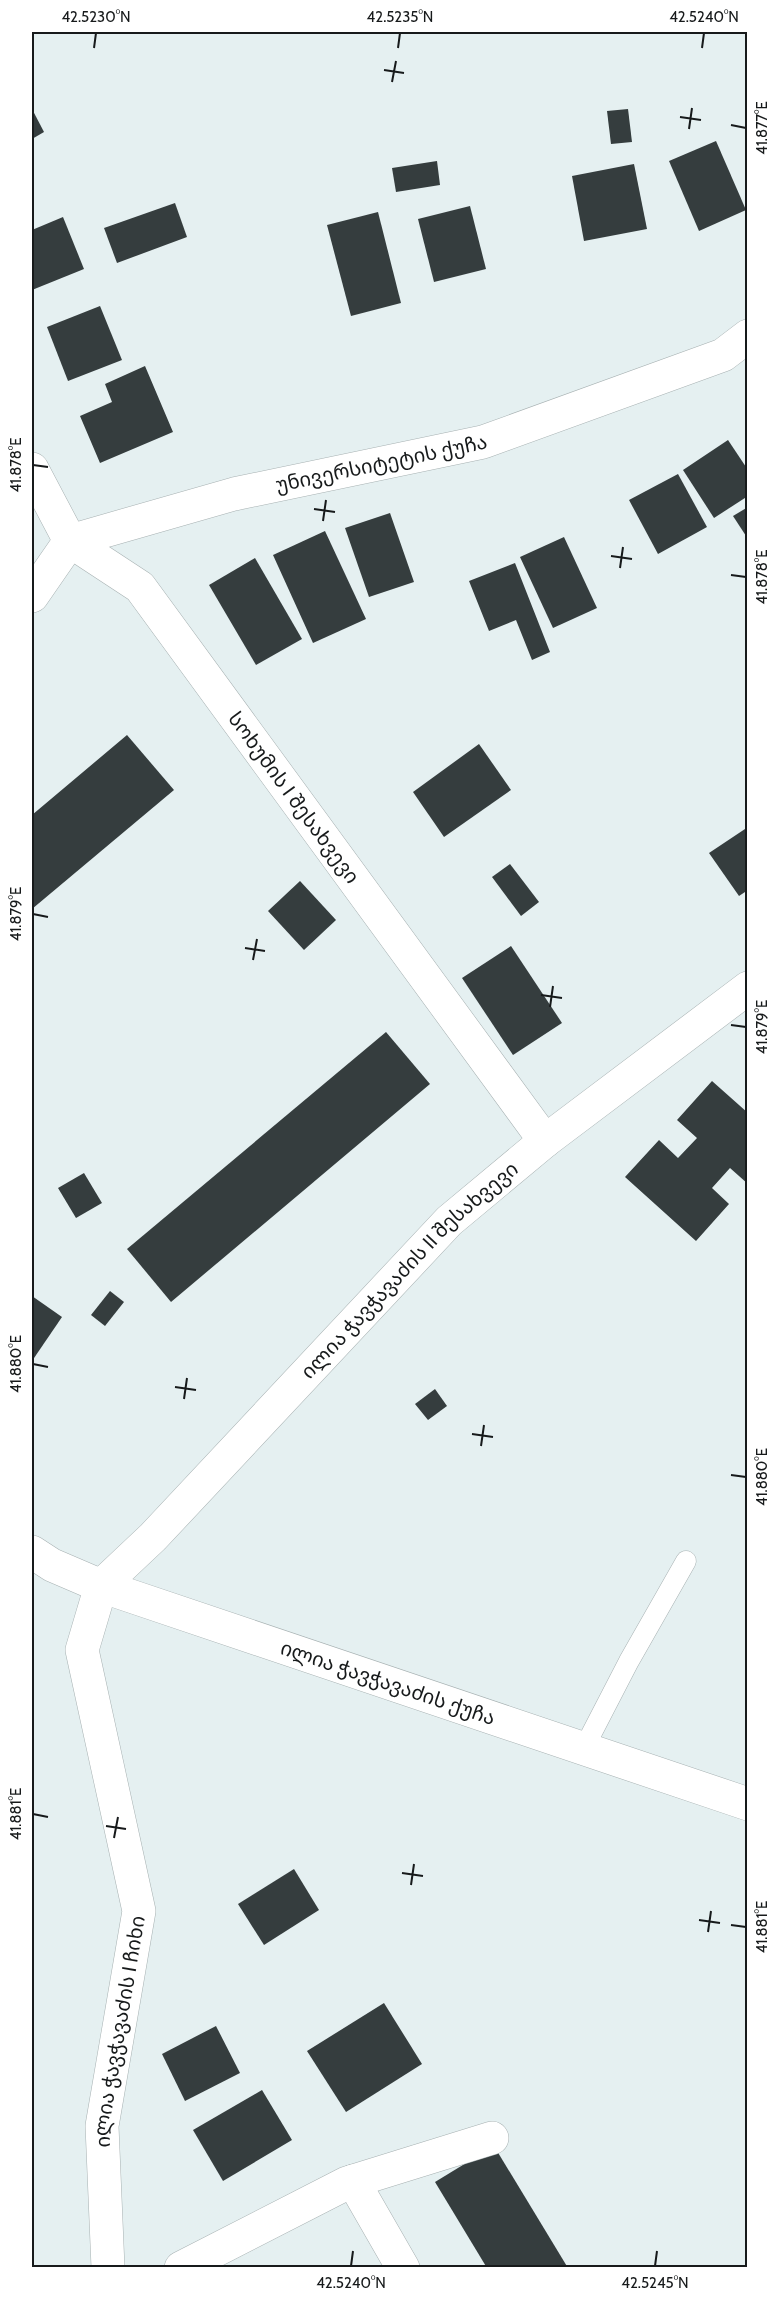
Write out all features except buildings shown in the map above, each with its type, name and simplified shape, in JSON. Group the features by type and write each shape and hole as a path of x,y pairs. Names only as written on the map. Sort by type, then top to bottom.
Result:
{"street":[{"name":"უნივერსიტეტის ქუჩა","path":"70,541 234,494 483,442 723,355 747,336"},
{"name":"სოხუმის I შესახვევი","path":"32,469 70,541 140,587 545,1141"},
{"path":"32,596 70,541"},
{"name":"ილია ჭავჭავაძის II შესახვევი","path":"101,1586 153,1537 449,1221 545,1141 747,988"},
{"name":"ილია ჭავჭავაძის ქუჩა","path":"32,1552 52,1565 101,1586 747,1804"},
{"name":"ილია ჭავჭავაძის I ჩიხი","path":"101,1586 82,1650 139,1911 102,2126 108,2268"},
{"path":"181,2268 352,2181 492,2138"},
{"path":"352,2181 403,2268"}],"lane":[{"path":"584,1748 629,1661 686,1561"}]}
